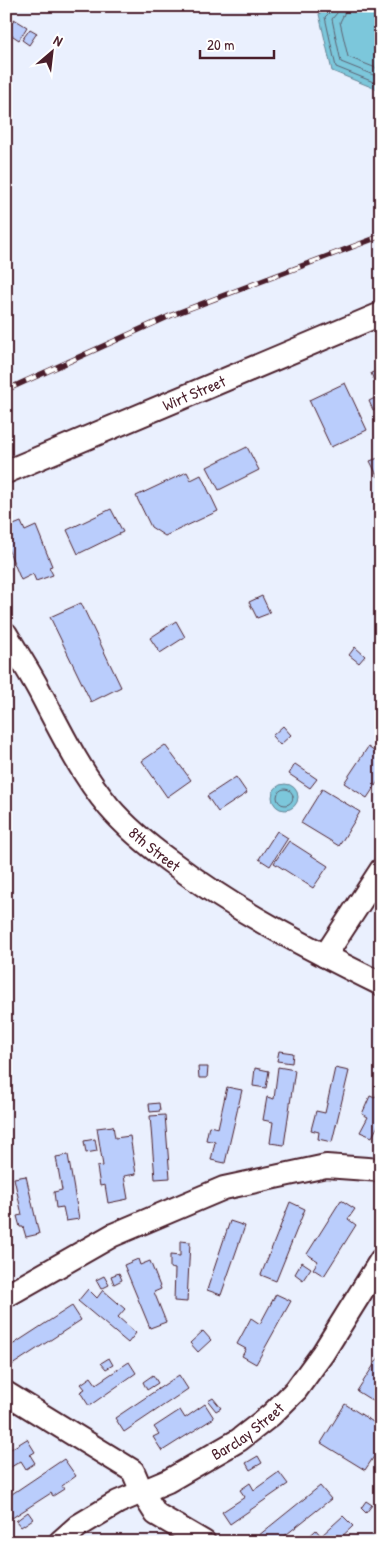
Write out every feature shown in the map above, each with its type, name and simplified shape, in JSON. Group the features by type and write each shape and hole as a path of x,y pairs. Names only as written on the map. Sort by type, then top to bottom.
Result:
{"street":[{"name":"Wirt Street","path":"6,472 381,314"},
{"name":"8th Street","path":"6,634 85,774 109,807 151,847 235,907 381,984"},
{"path":"325,956 381,870"},
{"path":"6,1296 113,1234 224,1188 326,1166 381,1170"},
{"name":"Barclay Street","path":"60,1542 86,1522 118,1502 168,1481 239,1440 271,1414 296,1390 323,1353 381,1260"},
{"path":"6,1393 133,1471 142,1492 156,1514 204,1542"}],"water":[{"path":"329,6 381,6 381,91 332,71 319,14"},
{"path":"285,784 295,787 298,797 295,807 285,810 275,807 272,797 275,787"}],"building":[{"path":"14,19 27,27 19,40 7,32"},
{"path":"30,29 37,33 29,45 22,40"},
{"path":"381,369 381,398 371,373"},
{"path":"345,383 367,430 331,447 309,400"},
{"path":"377,397 381,407 373,410 369,401"},
{"path":"247,447 259,470 219,490 207,467"},
{"path":"381,457 381,476 378,477 370,461"},
{"path":"187,472 191,480 201,475 218,511 165,536 151,527 136,496"},
{"path":"111,509 123,532 78,554 67,530"},
{"path":"21,522 25,531 36,526 52,566 49,567 53,575 36,581 33,574 21,580 6,544 6,528"},
{"path":"262,596 270,613 257,618 249,602"},
{"path":"81,603 121,687 91,702 50,617"},
{"path":"176,621 185,637 160,653 150,638"},
{"path":"355,647 365,656 359,663 349,655"},
{"path":"283,726 291,735 280,745 272,736"},
{"path":"165,745 191,780 167,797 142,761"},
{"path":"368,747 381,756 381,777 367,798 344,783"},
{"path":"295,764 317,779 310,788 289,774"},
{"path":"236,777 247,793 218,812 207,796"},
{"path":"322,789 360,812 339,846 301,823"},
{"path":"277,831 288,838 270,866 259,859"},
{"path":"289,841 328,866 313,888 274,863"},
{"path":"279,1051 293,1053 292,1063 277,1061"},
{"path":"198,1067 208,1067 207,1078 199,1078"},
{"path":"278,1067 295,1070 284,1145 270,1143 273,1122 263,1120 267,1097 274,1099"},
{"path":"255,1068 269,1071 266,1088 253,1086"},
{"path":"335,1068 349,1071 332,1142 318,1139 319,1132 311,1130 316,1111 325,1113"},
{"path":"227,1087 242,1090 225,1163 211,1160 215,1142 206,1140 209,1126 218,1128"},
{"path":"381,1087 381,1120 372,1137 360,1132 368,1117 362,1114 370,1096 375,1098"},
{"path":"159,1103 160,1111 150,1112 149,1104"},
{"path":"165,1115 170,1178 155,1179 150,1116"},
{"path":"113,1126 115,1138 130,1136 136,1174 124,1176 128,1199 108,1203 105,1185 100,1186 97,1167 103,1166 97,1128"},
{"path":"95,1139 97,1151 86,1153 84,1141"},
{"path":"68,1155 79,1219 66,1221 63,1207 56,1208 54,1192 62,1190 56,1157"},
{"path":"26,1176 39,1234 26,1237 23,1227 20,1227 17,1216 22,1215 14,1178"},
{"path":"341,1200 355,1209 348,1219 356,1225 324,1276 313,1269 318,1261 307,1254"},
{"path":"290,1202 305,1209 276,1281 261,1275"},
{"path":"230,1221 245,1226 221,1295 207,1290"},
{"path":"180,1241 190,1242 187,1302 174,1301 175,1269 170,1268 170,1255 180,1256"},
{"path":"138,1259 140,1265 150,1261 161,1289 154,1292 166,1322 150,1328 124,1265"},
{"path":"302,1262 311,1268 303,1280 295,1274"},
{"path":"119,1273 122,1280 114,1284 111,1276"},
{"path":"104,1276 109,1285 101,1289 96,1280"},
{"path":"88,1289 97,1298 103,1290 125,1309 118,1317 136,1333 128,1343 78,1301"},
{"path":"276,1294 291,1301 256,1364 242,1356 246,1349 237,1344 251,1318 260,1324"},
{"path":"72,1306 81,1320 9,1367 6,1362 6,1349"},
{"path":"203,1331 211,1340 198,1352 190,1343"},
{"path":"381,1354 381,1406 357,1391"},
{"path":"109,1358 113,1365 106,1369 101,1363"},
{"path":"129,1362 136,1373 89,1406 80,1392 85,1389 81,1384 91,1377 96,1384"},
{"path":"153,1375 158,1383 147,1390 143,1382"},
{"path":"179,1375 188,1389 124,1432 115,1418"},
{"path":"213,1398 221,1408 216,1411 208,1401"},
{"path":"205,1404 214,1418 162,1451 153,1437 159,1434 154,1427 180,1410 185,1418"},
{"path":"345,1404 381,1427 381,1446 365,1470 321,1443"},
{"path":"27,1439 35,1452 30,1455 35,1463 26,1469 21,1461 6,1470 6,1452"},
{"path":"258,1456 262,1463 250,1470 246,1463"},
{"path":"64,1459 76,1476 62,1486 64,1489 53,1496 51,1493 12,1518 6,1509 6,1498"},
{"path":"279,1472 288,1484 230,1524 222,1512 245,1497 240,1490 250,1483 254,1490"},
{"path":"320,1486 331,1499 277,1542 263,1542 258,1536"},
{"path":"366,1501 372,1505 366,1513 361,1508"},
{"path":"28,1512 33,1519 21,1527 16,1521"},
{"path":"343,1516 353,1526 336,1542 304,1541 316,1530 321,1536"}],"railway":[{"path":"6,390 172,315 381,236"}]}
